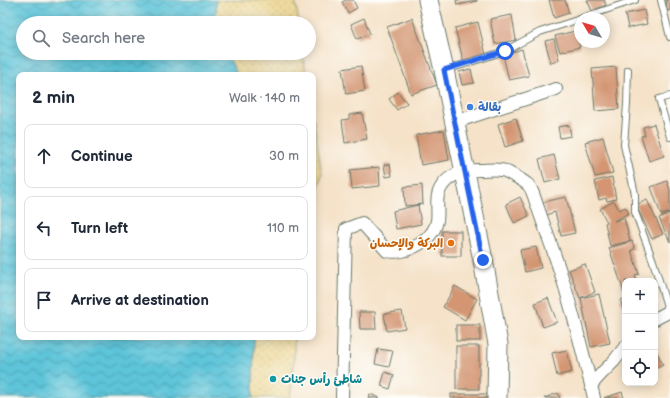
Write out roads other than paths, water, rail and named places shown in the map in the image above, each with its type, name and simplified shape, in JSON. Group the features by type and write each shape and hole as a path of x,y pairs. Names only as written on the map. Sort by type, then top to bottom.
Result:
{"main road":[{"path":"428,0 455,122 483,260 498,344 497,398"}],"street":[{"path":"455,122 556,90"},
{"path":"342,398 346,229 362,223 387,251 402,251 409,249 423,242 430,236 434,229 437,221 438,193 446,180 452,176 476,170 503,170 529,184 567,293 594,398"},
{"path":"658,317 670,313"},
{"path":"591,385 623,350"}],"lane":[{"path":"599,12 635,0"},
{"path":"661,0 670,37"},
{"path":"444,70 505,51 540,32 574,20"},
{"path":"628,70 628,104 624,144 635,194 635,212 670,313"},
{"path":"670,96 659,98 670,136"}],"water":[{"path":"0,0 216,0 216,16 16,16 16,60 230,60 236,72 16,72 16,340 254,340 253,398 0,398"}],"place":[{"name":"بقالة","path":"470,107"},
{"name":"البركة والإحسان","path":"451,243"},
{"name":"شاطئ رأس جنات","path":"273,379"}]}
